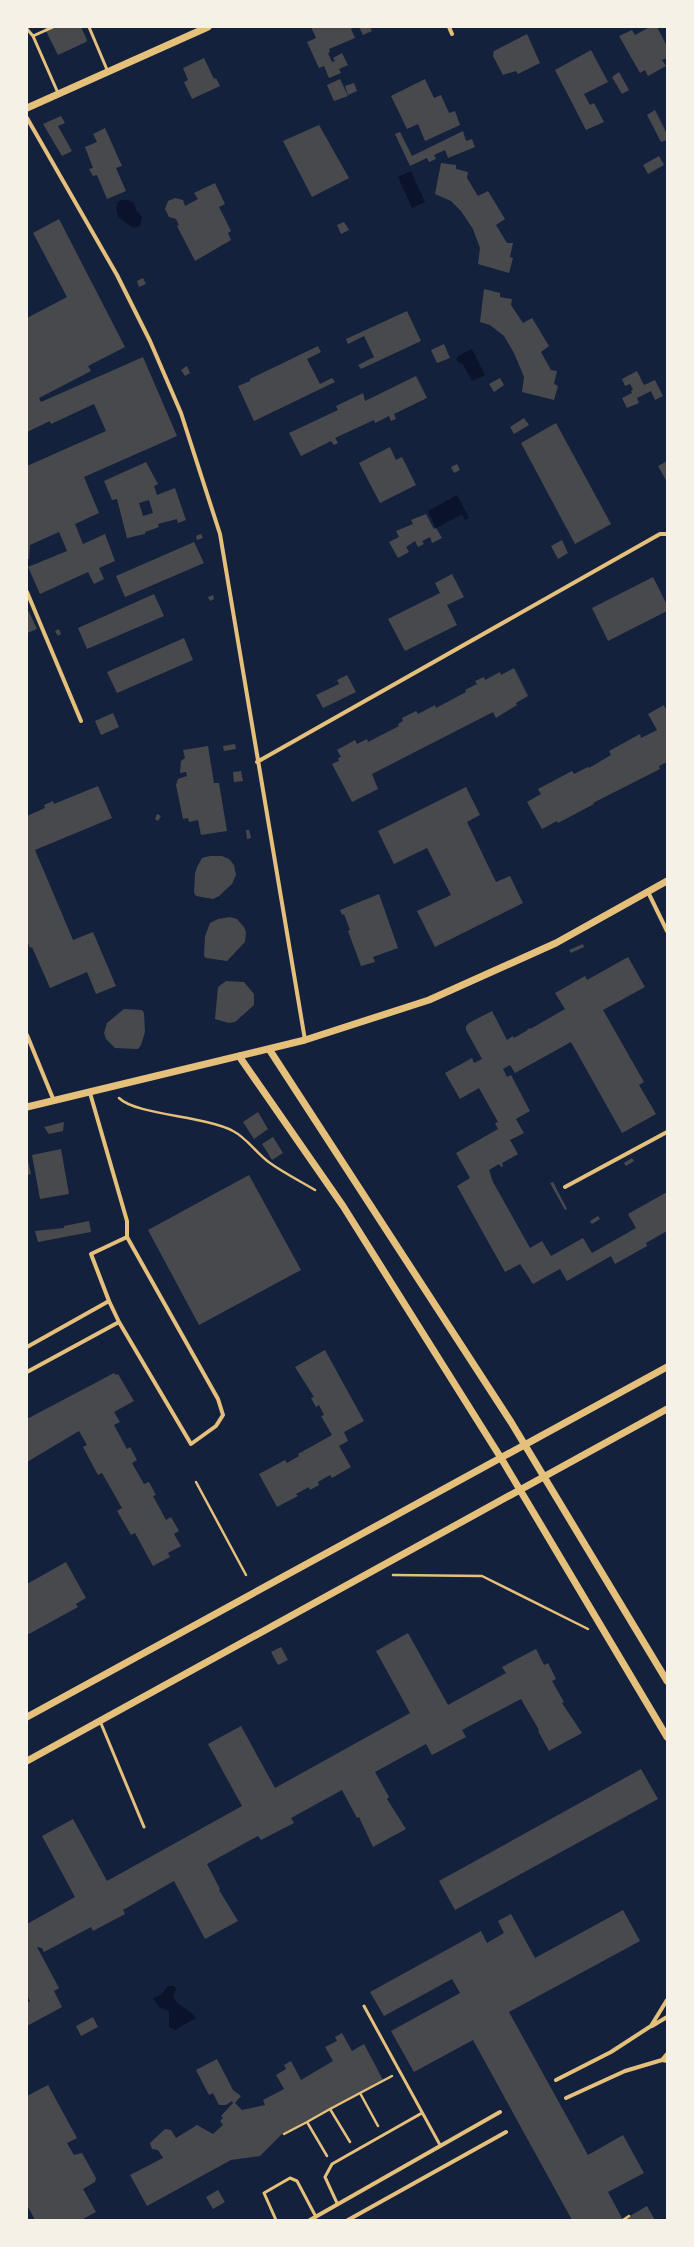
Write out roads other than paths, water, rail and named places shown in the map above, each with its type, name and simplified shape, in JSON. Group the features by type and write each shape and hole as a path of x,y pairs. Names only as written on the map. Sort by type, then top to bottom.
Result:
{"street":[{"path":"27,108 208,27"},
{"path":"449,27 452,34"},
{"path":"27,118 117,275 150,341 181,413 220,534 257,762 305,1040"},
{"path":"257,762 660,534 667,534"},
{"path":"27,592 81,721"},
{"path":"27,1107 305,1040 429,1000 556,943 667,881"},
{"path":"648,892 667,931"},
{"path":"27,1035 54,1101"},
{"path":"269,1049 525,1445 667,1680"},
{"path":"239,1056 343,1206 521,1489 667,1737"},
{"path":"90,1093 127,1221 127,1237 218,1399 223,1415 216,1426 191,1444 119,1322 109,1301 92,1254 127,1237"},
{"path":"565,1187 667,1132"},
{"path":"27,1346 109,1301"},
{"path":"27,1372 119,1322"},
{"path":"27,1718 667,1366"},
{"path":"27,1761 667,1409"},
{"path":"651,2026 667,2000"},
{"path":"556,2080 611,2052 667,2017"},
{"path":"662,2060 667,2054"},
{"path":"566,2098 625,2071 662,2060 667,2061"},
{"path":"310,2220 337,2203 500,2112"},
{"path":"348,2220 506,2132"}],"lane":[{"path":"33,36 52,27"},
{"path":"89,27 108,72"},
{"path":"27,30 33,36 59,94"},
{"path":"100,1721 144,1827"},
{"path":"364,2006 440,2145"},
{"path":"337,2203 325,2178 332,2164 422,2113"},
{"path":"276,2220 264,2193 290,2178 297,2181 316,2217"}],"water":[{"path":"411,171 425,202 412,208 398,177"},
{"path":"128,200 134,203 136,210 142,217 140,226 133,228 118,217 116,208 118,202"},
{"path":"472,349 485,375 472,381 463,364 456,360 458,356"},
{"path":"457,495 469,518 465,520 462,514 436,528 428,511"},
{"path":"168,1986 174,1986 176,1989 173,1996 177,2003 196,2018 175,2030 169,2027 169,2011 159,2007 153,1998 161,1995"}]}
